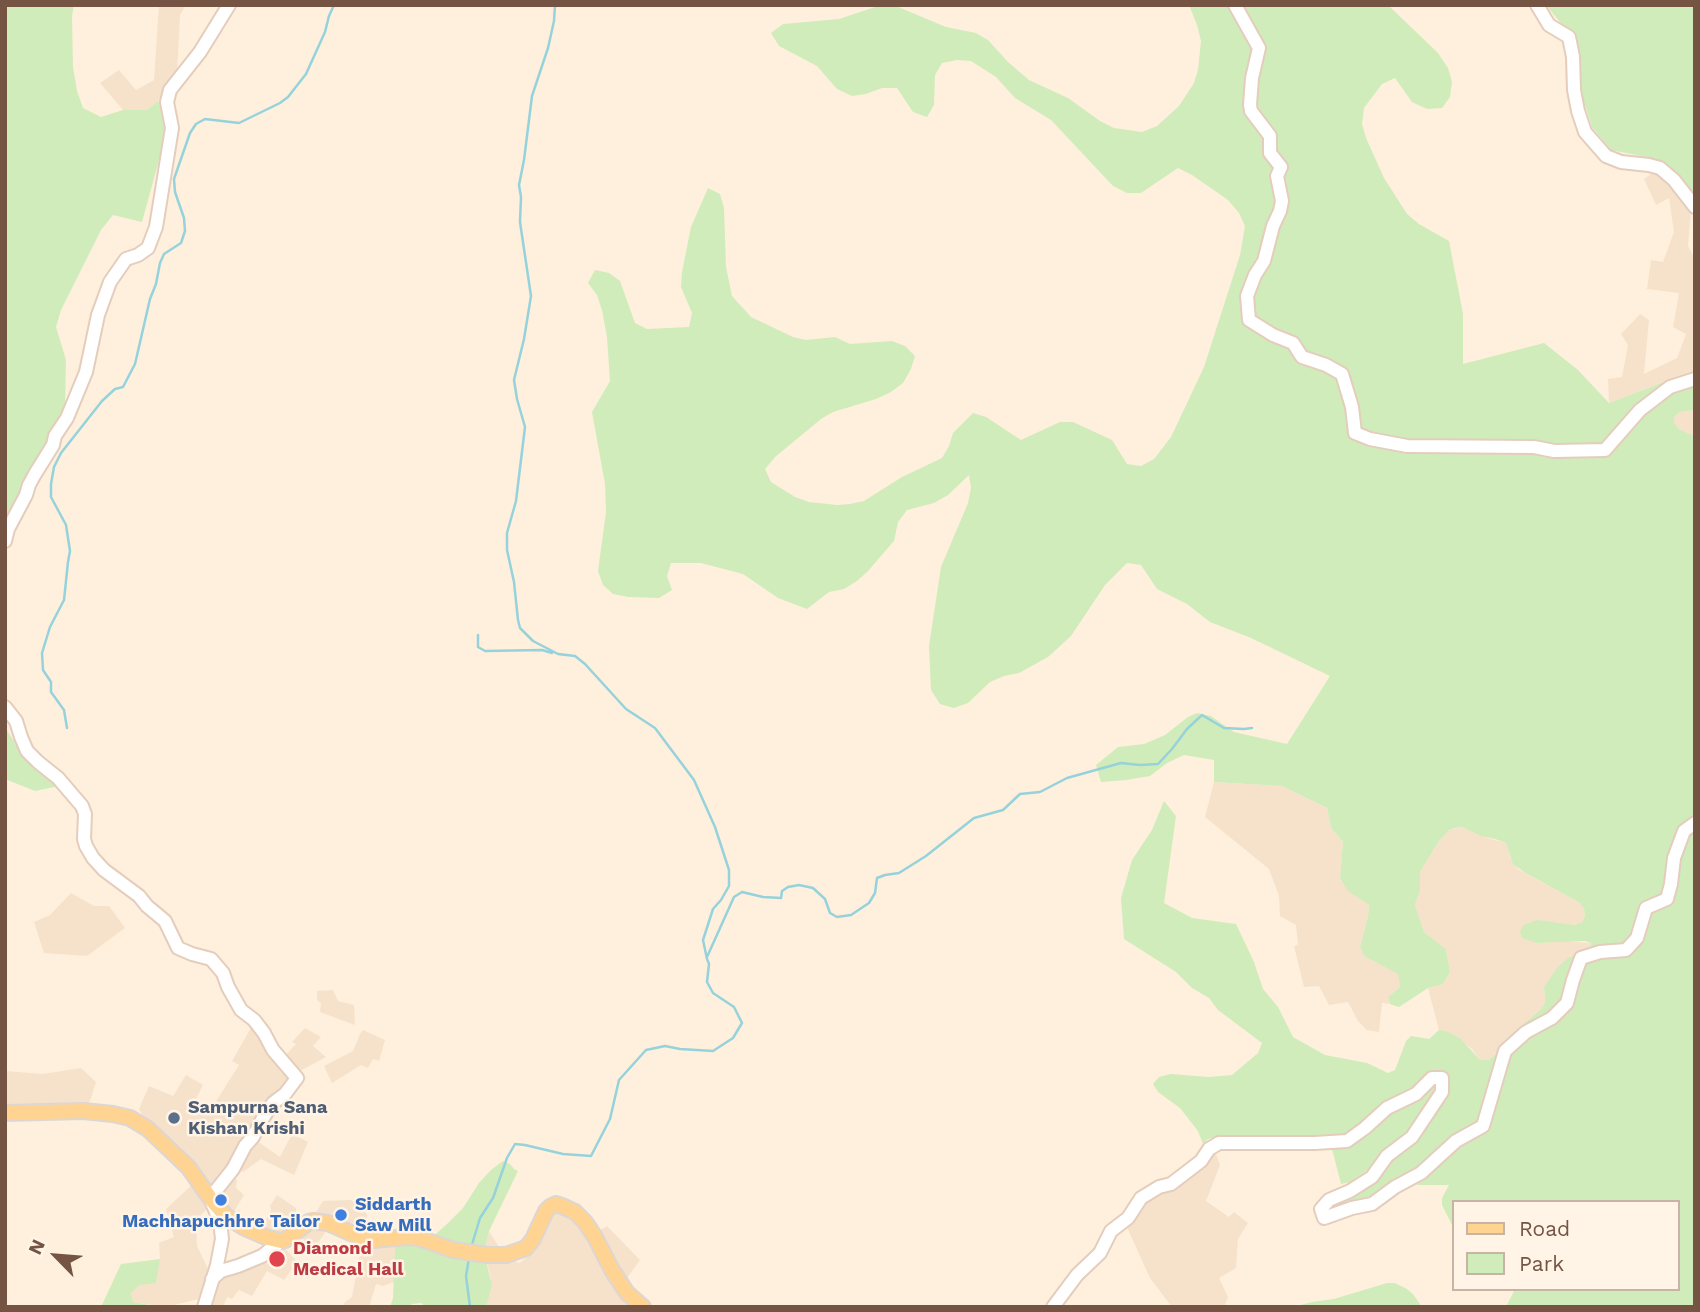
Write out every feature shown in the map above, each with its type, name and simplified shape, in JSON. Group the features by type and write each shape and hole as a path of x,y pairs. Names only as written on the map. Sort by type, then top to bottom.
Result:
{"main road":[{"path":"5,1113 83,1111 130,1118 148,1129 189,1168 226,1216 243,1227 281,1241 313,1221 328,1223 362,1238 419,1238 453,1250 506,1255 526,1248 533,1239 545,1211 555,1205 562,1206 575,1212 584,1222 627,1293 643,1307"}],"street":[{"path":"5,541 29,485 67,418 86,372 97,315 110,282 126,259 148,248 156,227 172,128 167,102 170,90 200,52 229,5"},
{"path":"1235,5 1259,48 1252,78 1251,111 1270,136 1270,153 1282,167 1277,176 1282,201 1280,211 1264,261 1247,296 1249,320 1273,335 1293,343 1301,357 1326,365 1342,374 1352,407 1355,433 1370,439 1407,446 1605,450 1640,410 1670,387 1695,379"},
{"path":"1537,5 1549,24 1569,37 1573,57 1574,90 1585,132 1606,156 1622,162 1660,168 1674,180 1695,207"},
{"path":"5,707 16,721 27,751 58,778 82,806 85,814 84,839 93,858 165,921 178,948 211,959 223,973 241,1010 254,1020 273,1050 297,1078 285,1094 273,1103 233,1169 210,1198 220,1221 222,1239 218,1265 204,1307"},
{"path":"1053,1307 1077,1275 1100,1253 1111,1231 1128,1218 1141,1198 1159,1187 1171,1184 1219,1143 1347,1141 1387,1108 1416,1094 1432,1077 1441,1078 1442,1092 1412,1137 1387,1156 1372,1177 1329,1200 1321,1209 1324,1218 1372,1204 1421,1173 1456,1142 1483,1126 1505,1051 1526,1032 1552,1018 1567,1003 1581,958 1600,952 1626,950 1637,938 1646,908 1667,899 1674,858 1684,831 1695,823"},
{"path":"212,1280 221,1271 262,1256 281,1241"}],"shaded area":[{"path":"159,5 186,5 180,15 177,73 158,101 147,110 123,110 100,83 119,70 136,90 154,80"},
{"path":"1655,171 1676,190 1691,210 1688,246 1695,259 1695,370 1609,403 1608,379 1622,377 1628,345 1621,334 1640,314 1649,320 1644,374 1677,358 1686,334 1673,327 1679,293 1647,289 1651,260 1663,262 1674,232 1669,198 1656,205 1644,179"},
{"path":"1695,410 1695,436 1679,429 1674,424 1674,417 1680,412"},
{"path":"1214,782 1282,786 1327,808 1331,828 1343,842 1340,880 1349,891 1369,905 1360,947 1364,956 1398,973 1400,987 1388,997 1390,1004 1382,1003 1379,1032 1367,1030 1358,1021 1348,1002 1329,1005 1319,986 1304,987 1294,946 1298,945 1296,925 1280,916 1279,896 1269,869 1205,817"},
{"path":"1462,827 1506,843 1510,857 1518,869 1580,903 1584,909 1582,922 1575,925 1560,924 1536,943 1591,943 1589,950 1544,987 1545,1002 1542,1008 1506,1039 1488,1060 1480,1060 1471,1048 1446,1031 1439,1030 1428,988 1443,984 1450,972 1446,949 1424,932 1415,905 1420,890 1420,872 1449,830"},
{"path":"71,893 94,906 109,906 125,928 87,956 44,953 34,922 50,915"},
{"path":"333,990 338,1001 354,1005 355,1025 320,1012 321,1003 317,1000 317,991"},
{"path":"252,1026 294,1079 211,1190 147,1123 139,1109 149,1086 173,1096 186,1075 203,1085 192,1107 208,1114 239,1065 232,1061"},
{"path":"305,1028 321,1037 313,1046 326,1057 298,1072 283,1058 296,1044 292,1042"},
{"path":"363,1030 385,1040 379,1061 373,1059 368,1068 361,1065 332,1083 324,1066 353,1051"},
{"path":"81,1068 96,1082 90,1101 85,1106 5,1110 5,1071 43,1074"},
{"path":"292,1134 308,1142 294,1175 261,1159 243,1172 239,1171 234,1178 237,1180 236,1188 244,1195 233,1213 212,1197 257,1141 280,1157"},
{"path":"1215,1151 1220,1165 1206,1201 1229,1217 1234,1212 1248,1223 1238,1239 1236,1268 1219,1278 1228,1297 1224,1307 1172,1307 1150,1278 1125,1223 1142,1203 1168,1190"},
{"path":"194,1183 210,1206 196,1220 197,1246 209,1271 199,1299 166,1307 133,1302 131,1293 160,1259 159,1243 174,1237 166,1209"},
{"path":"277,1195 296,1208 296,1222 280,1236 261,1229"},
{"path":"351,1200 363,1207 367,1215 367,1235 314,1216 323,1201"},
{"path":"555,1209 576,1219 607,1275 635,1307 486,1307 491,1278 484,1253 489,1231 506,1258 520,1263 528,1256 548,1215"},
{"path":"607,1226 640,1260 625,1281 596,1233"},
{"path":"311,1227 327,1230 314,1248 299,1236 284,1247 297,1262 284,1280 267,1271 252,1296 239,1290 232,1299 227,1297 223,1307 206,1307 213,1282 255,1261"},
{"path":"395,1246 394,1282 383,1286 376,1284 369,1307 344,1307 344,1303 352,1297 361,1248"}],"green space":[{"path":"5,5 74,5 73,67 83,108 101,117 123,110 147,110 158,101 167,123 142,222 113,215 101,230 61,310 56,327 66,360 65,408 5,521"},
{"path":"881,5 896,6 946,27 976,33 988,40 1029,80 1068,98 1114,128 1142,132 1157,126 1179,106 1194,83 1201,41 1189,5 1388,5 1438,53 1448,68 1452,82 1450,97 1442,108 1427,109 1412,102 1395,78 1382,84 1364,108 1362,124 1384,178 1407,214 1449,241 1463,314 1463,364 1544,343 1578,370 1609,403 1695,370 1695,410 1680,412 1674,417 1674,423 1679,429 1695,436 1695,1307 1506,1307 1514,1291 1679,1291 1679,1200 1452,1200 1452,1225 1442,1205 1442,1198 1449,1185 1417,1185 1420,1178 1327,1211 1325,1209 1374,1170 1370,1168 1350,1182 1341,1184 1332,1149 1348,1144 1353,1131 1343,1136 1280,1139 1230,1135 1208,1139 1203,1144 1198,1131 1180,1108 1158,1092 1153,1084 1159,1077 1171,1074 1209,1077 1232,1075 1258,1053 1262,1043 1218,1010 1209,998 1192,988 1176,972 1124,939 1121,898 1132,860 1152,830 1164,801 1176,816 1164,903 1192,918 1236,924 1263,989 1278,1007 1293,1037 1325,1055 1367,1063 1388,1073 1395,1070 1406,1041 1411,1036 1429,1039 1439,1030 1460,1038 1480,1060 1488,1060 1506,1039 1542,1008 1545,1002 1544,987 1557,968 1568,958 1589,950 1591,943 1585,941 1536,943 1522,938 1520,932 1523,925 1537,920 1575,925 1582,922 1584,909 1580,903 1513,864 1506,843 1462,827 1455,828 1449,830 1439,841 1420,872 1420,890 1415,905 1424,932 1446,949 1450,972 1443,984 1428,988 1399,1007 1390,1004 1388,997 1400,987 1398,974 1364,956 1360,947 1369,905 1348,891 1340,879 1343,842 1331,828 1327,808 1282,786 1214,782 1214,760 1184,755 1167,763 1150,776 1101,782 1096,765 1118,747 1144,744 1165,735 1197,713 1211,716 1234,732 1287,744 1330,676 1251,638 1210,622 1187,604 1157,589 1141,565 1127,563 1105,585 1071,636 1048,657 1019,673 990,682 968,703 954,708 940,704 931,690 929,646 941,567 968,503 971,488 969,475 948,495 934,503 907,510 898,522 894,541 868,571 844,589 829,592 807,609 778,598 743,574 701,563 671,563 667,576 672,590 659,598 613,594 603,585 598,571 606,512 605,484 592,412 610,381 602,310 597,295 588,283 595,270 609,273 620,281 635,323 647,329 689,327 692,313 681,287 682,272 691,227 708,188 720,194 724,208 726,267 732,296 751,317 793,337 806,340 835,337 850,344 892,341 905,346 915,356 903,383 891,392 833,412 775,457 765,469 771,482 795,497 809,502 837,505 864,501 902,477 942,458 953,433 973,413 986,417 1021,440 1060,422 1073,422 1112,440 1127,464 1141,466 1154,459 1171,437 1204,367 1240,255 1245,226 1228,200 1178,168 1141,193 1127,193 1113,186 1051,120 1015,98 996,77 971,61 942,63 935,75 934,105 927,117 913,112 897,88 882,88 852,96 837,89 817,66 779,46 771,33 783,24 839,19"},
{"path":"1546,5 1695,5 1695,197 1679,175 1657,159 1611,150 1592,127 1581,93 1573,38"},
{"path":"5,727 20,751 59,786 35,791 5,779"},
{"path":"503,1161 518,1171 489,1231 484,1253 492,1285 486,1307 426,1307 421,1303 409,1307 390,1307 393,1298 395,1246 428,1241 463,1208 479,1183"},
{"path":"160,1259 156,1283 139,1285 131,1293 133,1302 161,1307 101,1307 121,1264"},
{"path":"1395,1283 1407,1289 1422,1307 1293,1307 1334,1299"}],"waterway":[{"path":"67,728 64,710 51,692 51,682 43,670 42,653 50,627 64,600 70,551 66,525 51,497 54,467 61,453 102,401 115,389 123,387 135,364 160,263 164,254 181,243 185,231 174,179 190,133 196,124 205,119 239,123 288,97 306,74 334,5"},
{"path":"471,1248 480,1218 493,1198 507,1158 515,1144 563,1154 591,1156 610,1119 619,1080 646,1050 665,1046 713,1051 733,1038 742,1023 734,1007 713,993 707,982 709,964 703,940 713,909 729,886 729,870 715,827 694,780 655,728 626,709 585,664 575,656 558,654 533,641 520,628 518,620 507,550 507,533 516,501 525,427 514,380 531,296 520,222 519,185 532,96 548,48 555,5"},
{"path":"478,635 478,647 485,651 542,650 552,653"},
{"path":"707,957 734,897 742,892 781,898 782,891 799,885 813,888 825,899 830,913 837,917 851,915 869,903 875,893 877,878 899,873 926,856 974,818 1003,810 1020,794 1040,792 1067,778 1121,763 1158,764 1202,715 1224,728 1252,728"},
{"path":"469,1258 466,1276 470,1307"}],"place":[{"name":"Sampurna Sana Kishan Krishi","path":"174,1118"},
{"name":"Machhapuchhre Tailor","path":"221,1200"},
{"name":"Siddarth Saw Mill","path":"341,1215"},
{"name":"Diamond Medical Hall","path":"277,1259"}]}
